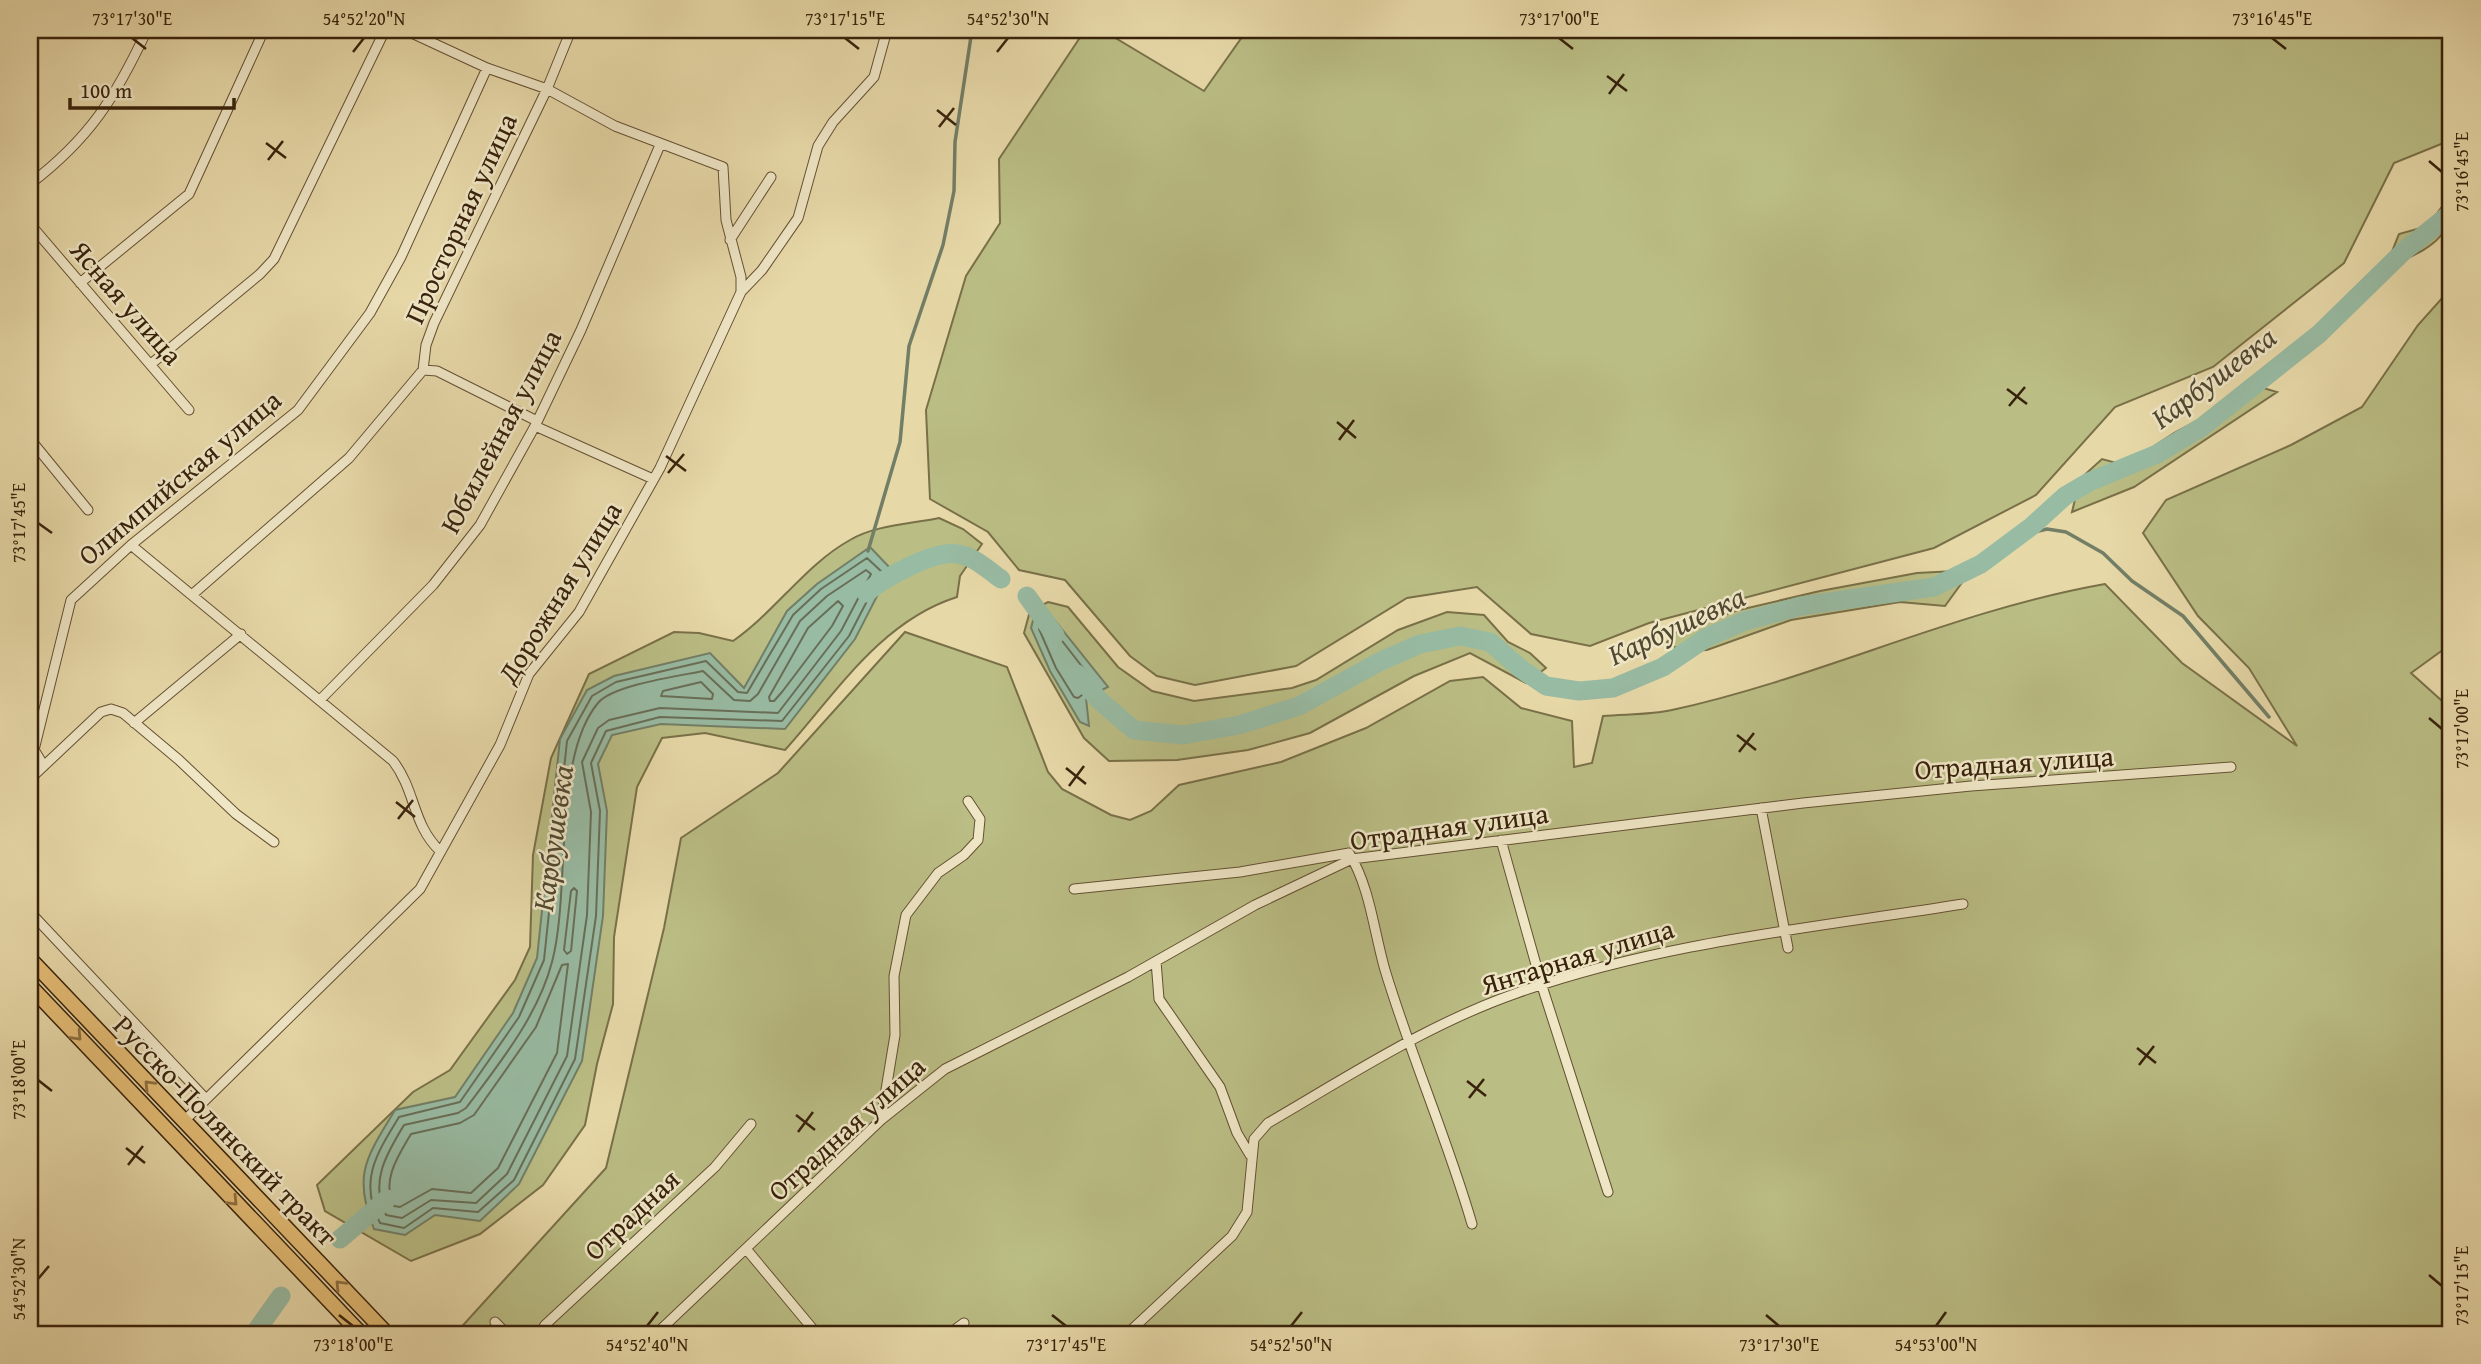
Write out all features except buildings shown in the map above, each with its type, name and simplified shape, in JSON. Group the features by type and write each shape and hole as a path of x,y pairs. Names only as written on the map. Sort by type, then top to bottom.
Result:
{"main road":[{"name":"Русско-Полянский тракт","path":"30,959 387,1334"},
{"name":"Русско-Полянский тракт","path":"30,986 361,1334"}],"street":[{"path":"30,184 90,131 129,68 147,30"},
{"path":"80,284 189,194 264,30"},
{"path":"151,364 260,274 274,259 385,30"},
{"path":"405,30 487,68 547,89 615,126 723,167 726,220 741,277 741,292"},
{"name":"Просторная улица","path":"423,370 426,345 434,323 547,89 571,30"},
{"name":"Дорожная улица","path":"184,1121 420,889 500,745 529,674 579,612 653,479 741,292 762,270 794,225 803,206 818,146 833,122 874,77 887,30"},
{"name":"Олимпийская улица","path":"32,747 71,600 131,545 298,410 370,313 401,257 423,203 487,68"},
{"name":"Юбилейная улица","path":"320,700 459,556 480,525 536,424 581,330 660,145"},
{"path":"730,240 771,177"},
{"name":"Ясная улица","path":"30,224 189,410"},
{"path":"193,594 349,458 413,377 423,370 437,371 536,424 653,479"},
{"path":"30,439 88,510"},
{"path":"131,545 398,767 408,787 419,824 440,851"},
{"path":"134,723 241,634"},
{"path":"30,779 101,712 111,709 123,713 236,814 274,842"},
{"path":"32,747 44,766"},
{"name":"Отрадная улица","path":"656,1334 881,1120 945,1069 1156,961 1255,905 1352,859 1762,808 1971,786 2231,767"},
{"path":"881,1120 895,1035 894,976 906,915 938,873 964,855 978,840 980,820 968,801"},
{"path":"1762,808 1788,948"},
{"path":"1501,840 1542,986 1608,1192"},
{"path":"1074,889 1240,872 1349,853 1408,1040 1445,1134 1472,1224"},
{"name":"Янтарная улица","path":"1250,1155 1254,1139 1268,1123 1408,1040 1517,993 1657,953 1785,930 1963,904"},
{"path":"30,912 206,1099"},
{"path":"1126,1334 1232,1236 1247,1212 1250,1155 1237,1133 1220,1087 1159,999 1156,961"},
{"name":"Отрадная","path":"540,1334 545,1325 715,1167 751,1124"},
{"path":"747,1250 817,1334"},
{"path":"495,1322 507,1334"},
{"path":"949,1334 964,1323"}],"shaded area":[{"path":"1085,30 1102,30 1204,91 1247,30 2451,30 2451,140 2394,163 2344,263 2213,367 2115,407 2036,495 1934,548 1649,623 1590,646 1531,634 1477,587 1407,598 1296,666 1195,685 1157,676 1130,656 1065,580 1019,570 988,532 930,499 926,410 966,276 1000,223 999,159"},
{"path":"2451,194 2451,211 2442,234 2424,250 2385,269 2399,234 2428,226"},
{"path":"2451,288 2451,644 2411,673 2451,709 2451,1334 455,1334 606,1168 664,928 681,838 778,773 905,632 1007,667 1048,772 1062,789 1111,815 1130,820 1151,811 1179,785 1281,762 1366,728 1450,681 1483,677 1521,708 1572,721 1574,767 1592,763 1603,716 1664,712 1727,696 1995,610 2105,584 2182,663 2297,746 2249,668 2198,616 2143,533 2166,500 2291,445 2362,407 2418,325"},
{"path":"2260,387 2277,392 2134,487 2072,512 2080,479 2102,459 2120,464 2136,458 2174,433"},
{"path":"939,518 963,529 982,544 960,576 957,597 930,608 883,641 842,683 785,750 705,733 662,738 637,787 614,937 613,1004 585,1125 543,1185 480,1234 411,1261 325,1211 317,1185 413,1092 450,1070 515,980 530,947 533,855 551,758 589,674 674,632 699,633 733,641 819,562 850,540 882,528"},
{"path":"1955,571 1966,577 1945,606 1900,602 1791,620 1707,650 1681,651 1667,642 1678,630 1735,611 1820,591 1917,573"},
{"path":"1048,602 1068,607 1118,667 1152,691 1194,701 1292,688 1316,680 1398,630 1447,612 1484,615 1508,642 1530,653 1546,668 1526,683 1470,653 1414,676 1310,733 1248,750 1177,760 1109,761 1084,738 1024,633 1030,611"}],"water":[{"path":"870,547 891,569 855,639 785,729 661,724 612,735 598,764 607,811 603,916 582,1061 519,1184 480,1221 435,1215 405,1235 374,1229 367,1210 364,1180 370,1154 385,1126 395,1110 455,1097 513,1013 537,958 560,739 587,690 614,676 710,653 744,688 787,611 817,584"},
{"path":"1035,613 1052,617 1108,687 1086,698 1089,726 1080,722 1050,671 1031,628"},
{"path":"264,1324 262,1334 233,1334 236,1331"}],"waterway":[{"path":"868,551 900,442 909,346 943,245 954,191 955,142 972,30"},
{"name":"Карбушевка","path":"1077,674 1099,700 1134,730 1183,735 1239,725 1299,706 1381,661 1420,644 1460,636 1490,642 1546,686 1579,691 1613,688 1663,667 1706,638 1745,621 1801,606 1934,587 1981,564 2032,526 2065,496 2089,482 2157,454 2202,427 2319,334 2404,251 2451,213"},
{"path":"2019,536 2047,529 2066,532 2103,553 2132,581 2183,616 2269,717"},
{"name":"Карбушевка","path":"866,593 910,566 947,554 969,557 1001,579"},
{"name":"Карбушевка","path":"1027,596 1055,635"},
{"name":"Карбушевка","path":"340,1239 387,1199"},
{"name":"Карбушевка","path":"254,1334 281,1296"}]}
